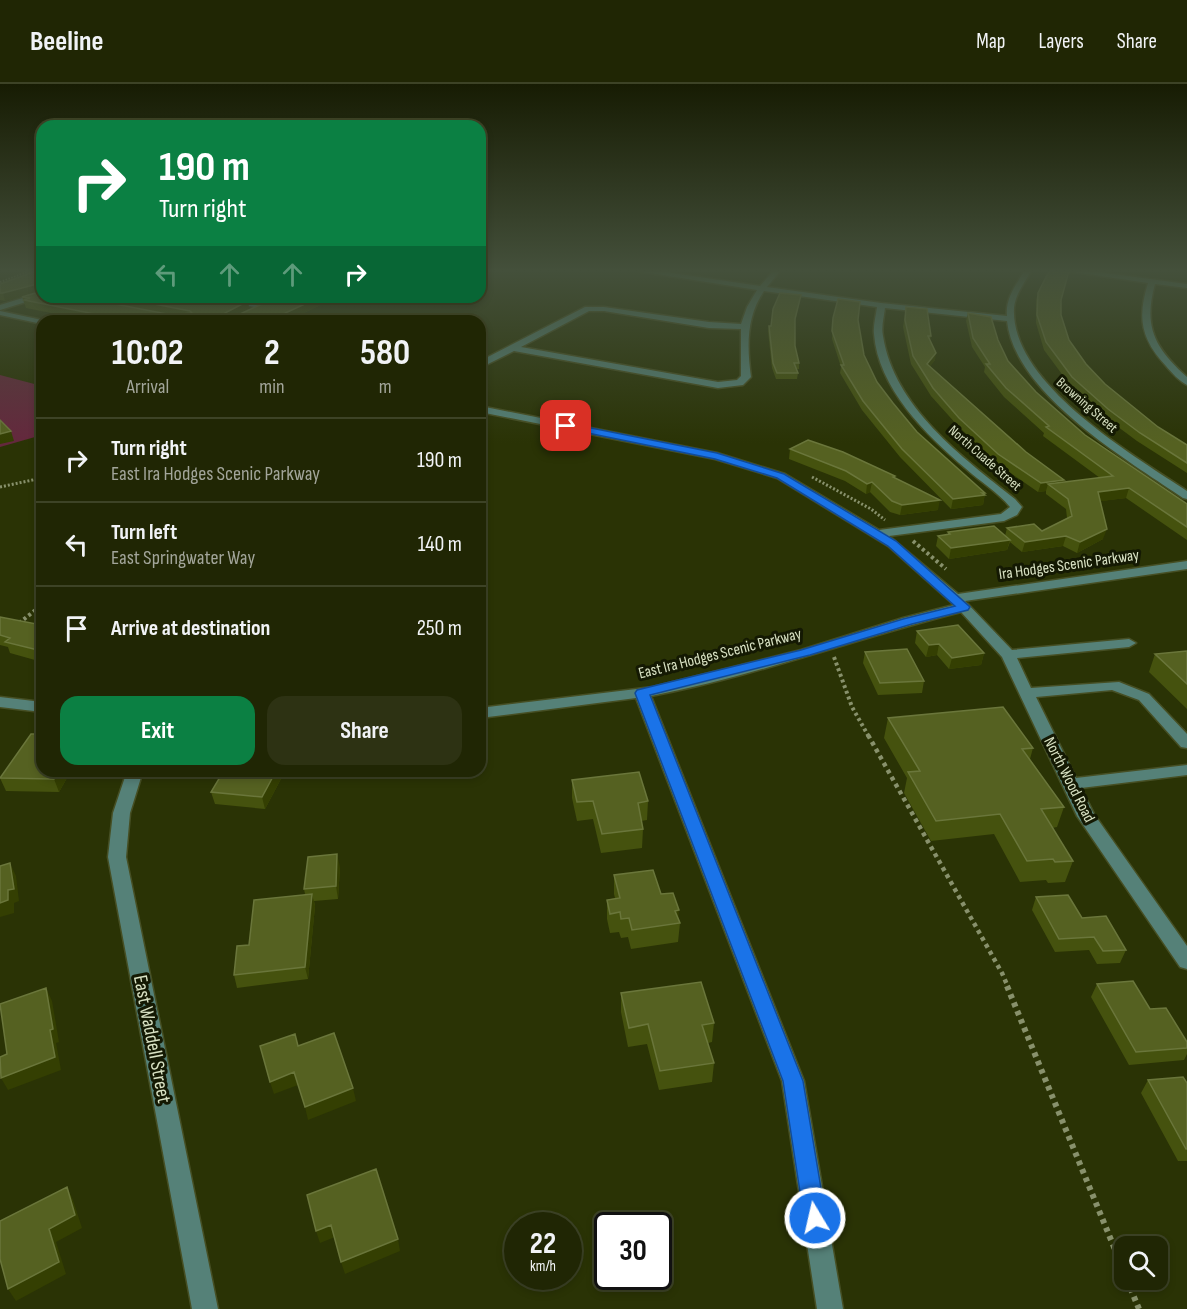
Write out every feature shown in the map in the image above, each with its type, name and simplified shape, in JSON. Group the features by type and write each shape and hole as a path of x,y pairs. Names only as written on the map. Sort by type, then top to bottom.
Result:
{"street":[{"path":"486,362 548,328"},
{"path":"511,348 718,385 736,384 744,381 746,377 745,328"},
{"name":"North Cuade Street","path":"878,328 887,366 898,388 919,416 946,446 1016,507 1013,513 1004,517 878,534"},
{"name":"Browning Street","path":"1012,328 1023,356 1057,399 1107,441 1187,496"},
{"path":"1147,328 1162,356 1187,382"},
{"name":"North Wood Road","path":"486,410 717,456 781,476 892,543 960,603 1008,655 1086,816 1187,961"},
{"name":"Ira Hodges Scenic Parkway","path":"960,603 1187,565"},
{"name":"East Ira Hodges Scenic Parkway","path":"486,712 642,693 806,653 960,603"},
{"path":"1008,655 1129,643"},
{"path":"1026,693 1114,685 1144,697 1187,742"},
{"path":"642,693 793,1081 830,1309"},
{"path":"0,702 36,706"},
{"path":"1070,784 1187,770"},
{"name":"East Waddell Street","path":"133,777 119,820 117,857 205,1309"}],"path":[{"path":"0,487 36,479"},
{"path":"17,625 36,610"},
{"path":"830,650 841,673 852,707 1002,973 1114,1247"},
{"path":"1131,1290 1139,1309"}],"shaded area":[{"path":"0,375 36,384 36,437 0,447"}],"building":[{"path":"769,328 795,328 795,346 799,363 794,363 798,373 777,373 773,363"},
{"path":"832,328 859,328 864,355 877,382 917,432 985,495 953,499 902,449 863,401 841,365 844,365"},
{"path":"907,328 930,328 931,336 928,336 936,353 927,364 1026,452 1064,480 1041,483 998,454 959,418 933,388 913,356"},
{"path":"971,328 994,328 1008,361 1036,392 1085,435 1187,504 1187,527 1129,488 1098,492 1107,529 1080,542 1066,536 1025,542 1007,528 1034,524 1042,531 1072,516 1068,499 1048,484 1113,476 1046,427 1049,426 1006,388 986,364 990,364 973,338"},
{"path":"1041,328 1065,328 1069,340 1086,364 1105,384 1158,427 1187,445 1187,463 1108,409 1072,377 1046,342"},
{"path":"0,420 11,431 0,434"},
{"path":"808,440 843,452 940,500 902,505 892,501 872,482 867,484 846,471 790,449"},
{"path":"994,526 1010,540 951,548 938,536 950,534 948,532"},
{"path":"0,617 36,624 36,650 5,642 10,638 0,635"},
{"path":"958,625 984,653 952,658 939,644 929,645 917,631"},
{"path":"907,649 924,681 880,683 865,652"},
{"path":"1187,651 1187,684 1155,654"},
{"path":"1003,707 1033,748 1022,749 1064,807 1041,809 1073,861 1055,862 1053,859 1027,861 1000,814 936,821 908,772 920,771 888,718"},
{"path":"31,734 36,734 36,777 55,777 54,779 0,778"},
{"path":"639,772 648,801 638,803 643,829 602,834 593,801 577,802 572,780"},
{"path":"220,777 273,777 262,797 211,792"},
{"path":"337,854 336,886 304,889 308,857"},
{"path":"10,863 14,889 8,890 8,900 0,903 0,866"},
{"path":"653,870 661,894 673,893 679,910 675,911 680,923 632,930 629,918 621,919 620,912 610,914 607,900 620,898 614,875"},
{"path":"312,894 305,967 234,975 237,946 249,945 254,900"},
{"path":"1068,895 1082,918 1106,916 1126,950 1103,951 1094,937 1059,939 1036,897"},
{"path":"1133,981 1150,1009 1166,1008 1187,1042 1187,1048 1136,1052 1097,984"},
{"path":"701,982 714,1023 702,1025 714,1063 660,1071 648,1024 629,1028 621,993"},
{"path":"46,988 55,1057 1,1078 0,1057 7,1054 0,1004"},
{"path":"334,1033 353,1088 305,1107 294,1072 270,1082 260,1046 295,1034 298,1046"},
{"path":"1183,1077 1187,1083 1187,1149 1148,1080"},
{"path":"376,1169 398,1239 341,1262 331,1225 316,1231 307,1195"},
{"path":"67,1187 75,1215 49,1229 59,1262 8,1289 0,1259 0,1221"}],"route":[{"path":"566,426 717,456 781,476 892,543 964,607 908,621 806,653 642,693 793,1081 815,1218"}]}
